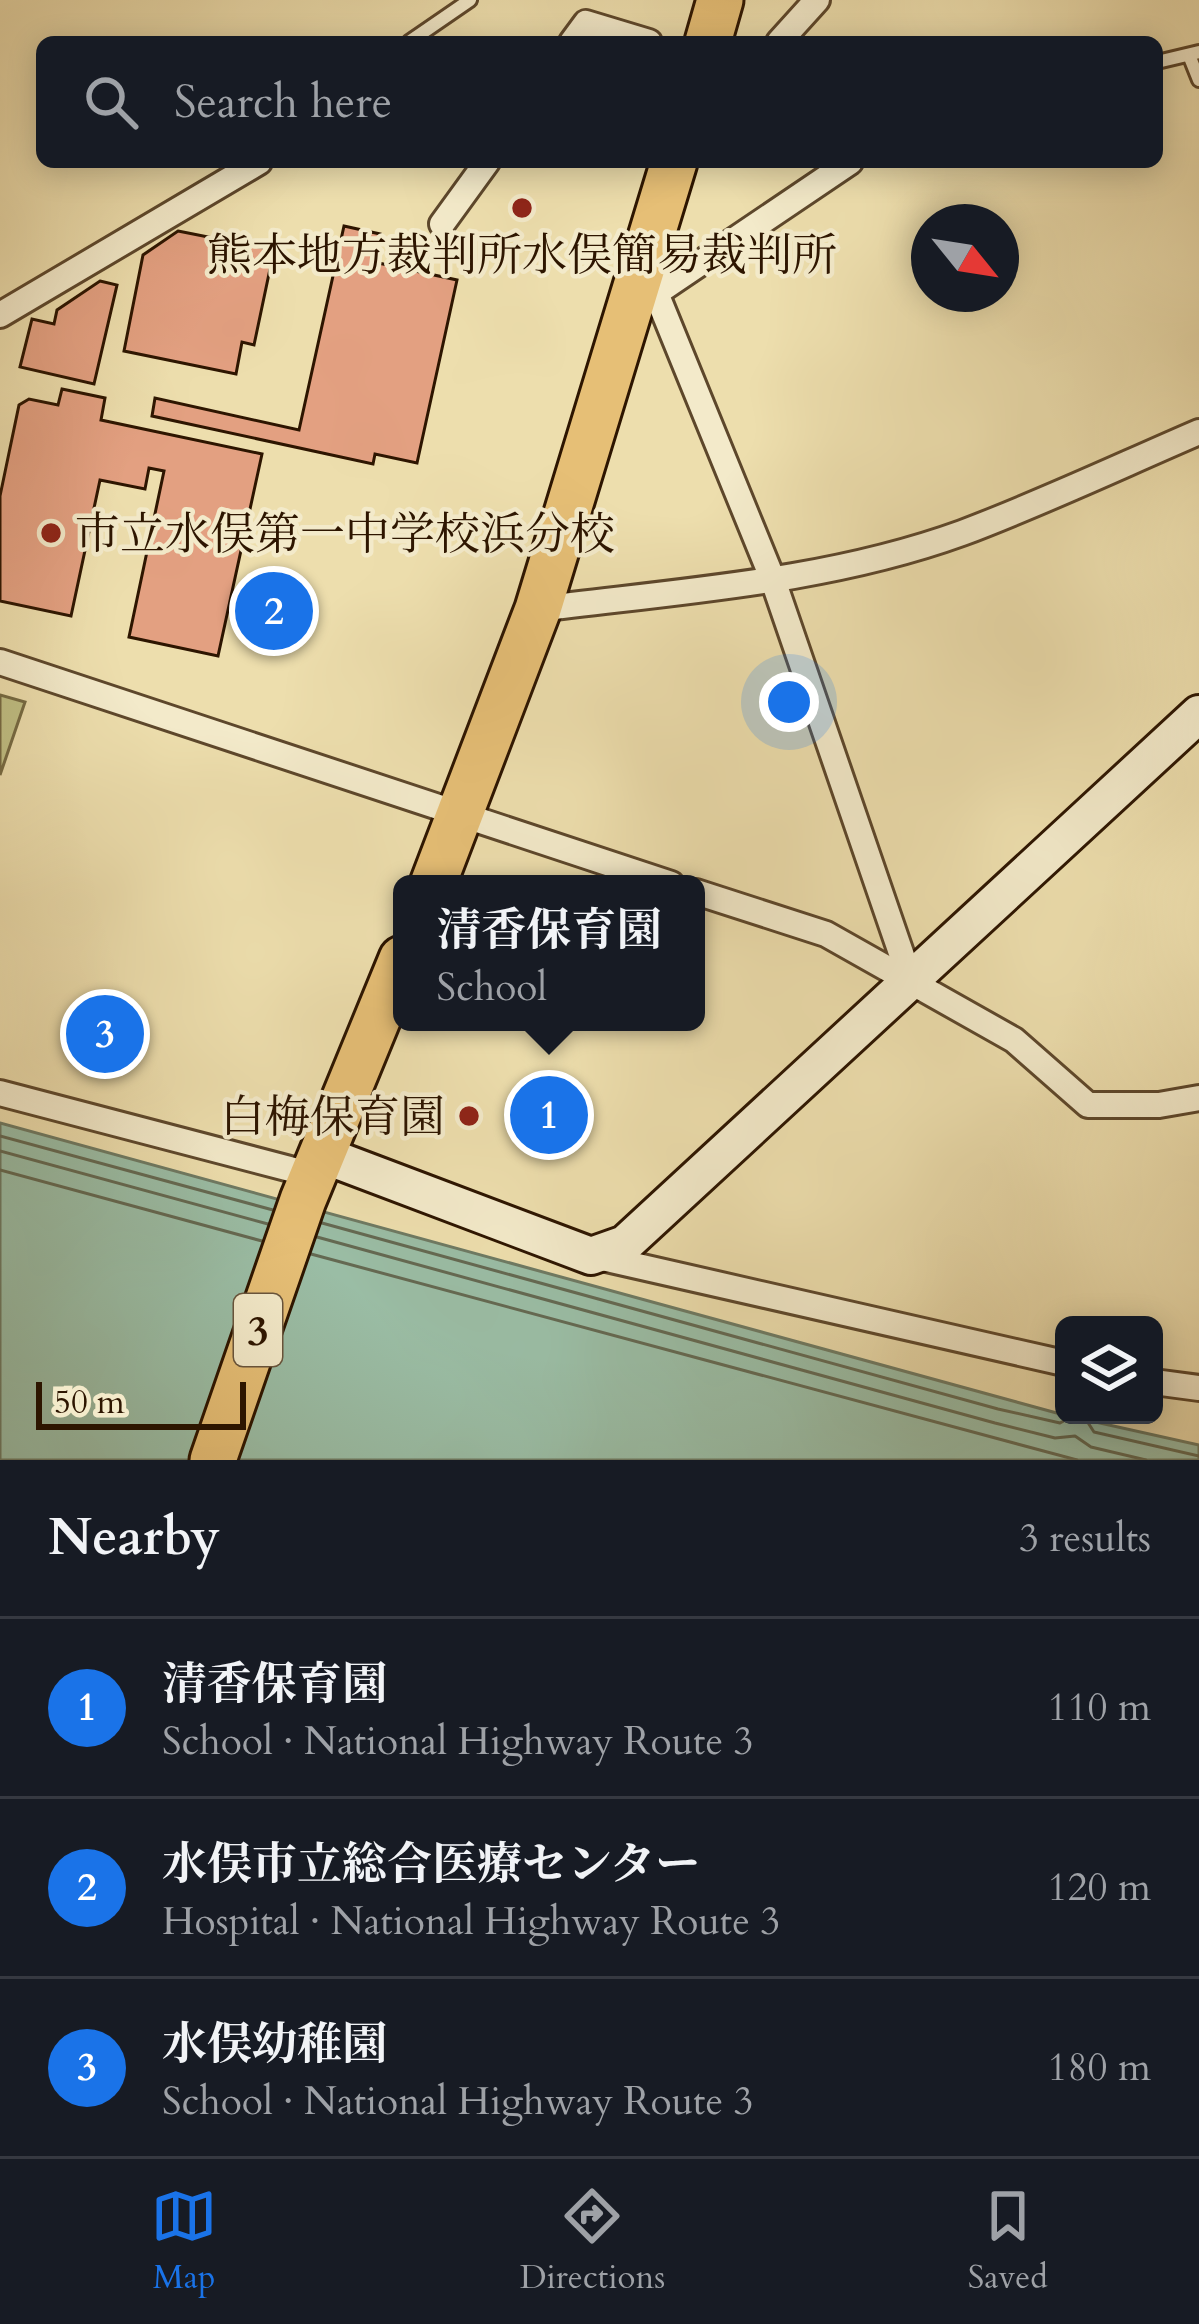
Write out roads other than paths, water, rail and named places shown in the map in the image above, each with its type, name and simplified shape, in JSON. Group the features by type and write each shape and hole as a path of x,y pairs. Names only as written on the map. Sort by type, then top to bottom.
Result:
{"highway":[{"path":"710,36 721,0"},
{"path":"437,875 538,609 646,294 673,168"},
{"name":"3","path":"213,1460 312,1176 393,980"}],"street":[{"path":"784,36 817,0"},
{"path":"580,22 629,36"},
{"path":"0,315 249,168"},
{"path":"442,224 483,168"},
{"path":"841,168 646,294 773,580 911,982"},
{"path":"538,609 773,580 960,533 1199,432"},
{"path":"0,662 643,875"},
{"path":"591,1256 625,1244 1198,717"},
{"path":"705,895 826,934 1014,1040 1088,1105 1159,1106 1199,1098"},
{"path":"0,1093 591,1256 1055,1361"},
{"path":"1163,1383 1199,1388"}],"lane":[{"path":"418,36 470,0"},
{"path":"1163,61 1194,54 1199,80"}],"water":[{"path":"0,1123 1055,1413 1055,1424 1104,1424 1199,1445 1199,1460 0,1460"}],"place":[{"name":"熊本地方裁判所水俣簡易裁判所","path":"522,208"},
{"name":"市立水俣第一中学校浜分校","path":"51,533"},
{"name":"水俣市立総合医療センター","path":"274,611"},
{"name":"水俣幼稚園","path":"105,1034"},
{"name":"清香保育園","path":"549,1115"},
{"name":"白梅保育園","path":"469,1116"}]}
